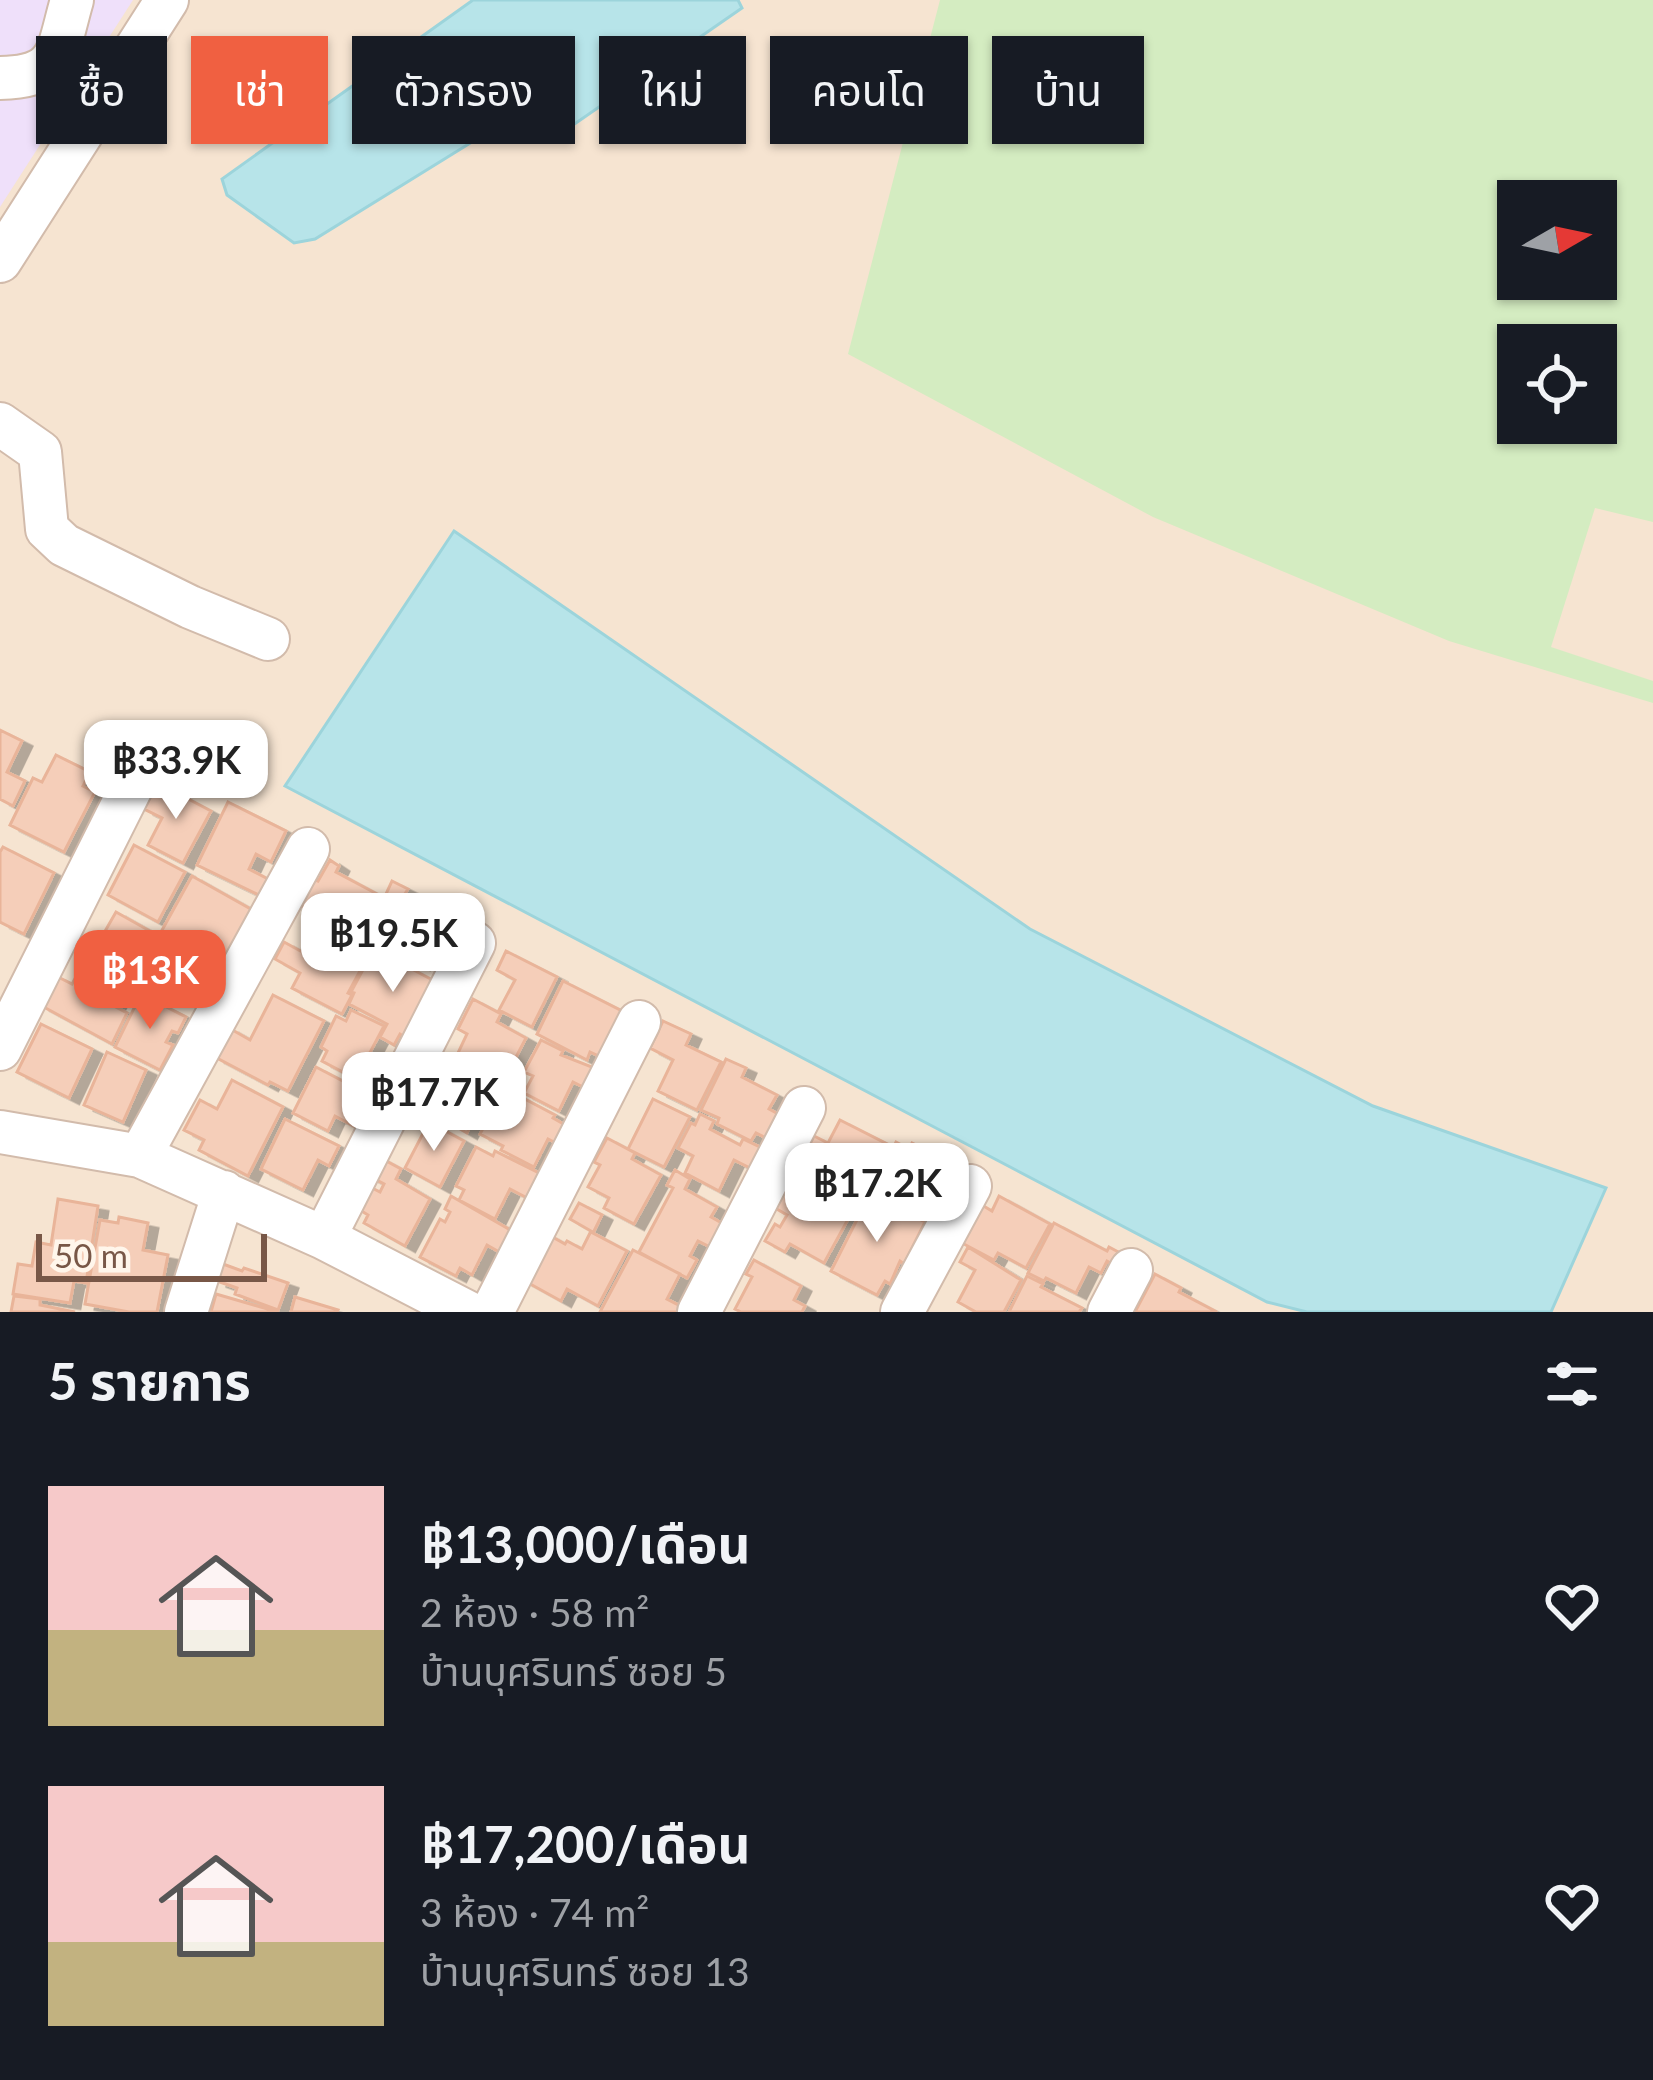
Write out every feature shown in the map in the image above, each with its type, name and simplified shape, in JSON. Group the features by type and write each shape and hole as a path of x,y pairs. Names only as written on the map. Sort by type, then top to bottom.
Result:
{"street":[{"path":"0,78 35,75 49,66 72,0"},
{"path":"0,261 167,0"},
{"path":"0,424 40,452 47,529 64,544 190,607 268,638"},
{"path":"0,1049 143,764"},
{"path":"140,1156 308,849"},
{"path":"324,1238 474,943"},
{"path":"492,1312 639,1022"},
{"path":"699,1312 803,1108"},
{"path":"0,1132 140,1156 324,1238 397,1296 467,1312"},
{"path":"902,1312 970,1186"},
{"path":"186,1312 224,1192"},
{"path":"1109,1312 1131,1270"}],"shaded area":[{"path":"0,0 1653,0 1653,1312 0,1312"},
{"path":"0,0 133,0 110,36 36,36 36,144 40,144 0,207"}],"green space":[{"path":"940,0 1653,0 1653,522 1595,508 1551,647 1653,681 1653,703 1449,641 1153,517 848,354 903,144 968,144 968,36 931,36"}],"water":[{"path":"473,0 738,0 742,8 702,36 599,36 599,107 575,124 575,36 423,36"},
{"path":"352,86 352,144 469,144 315,239 294,243 227,195 222,179 271,144 328,144 328,103"},
{"path":"454,531 1030,929 1373,1106 1606,1188 1551,1312 1307,1312 1267,1302 285,786"}],"building":[{"path":"0,730 22,741 7,772 25,781 13,806 0,799"},
{"path":"56,755 90,772 83,786 95,792 64,852 10,825 33,778 42,782"},
{"path":"158,783 211,811 183,863 148,845 162,818 144,809"},
{"path":"228,802 286,831 271,862 256,854 249,869 268,879 259,895 197,865"},
{"path":"134,845 185,872 158,922 108,895"},
{"path":"3,847 54,873 24,934 0,922"},
{"path":"330,860 339,866 336,872 394,903 372,945 368,942 364,949 309,919 313,912 300,905 313,879 318,881"},
{"path":"192,876 256,912 222,972 206,963 190,992 154,972 172,939 161,932"},
{"path":"392,881 408,889 403,897 464,928 454,948 432,942 420,964 389,948 394,938 381,931 396,902 385,896"},
{"path":"116,912 157,935 133,978 92,954"},
{"path":"326,937 367,958 342,1014 292,988 300,973 275,959 284,942 315,959"},
{"path":"374,949 440,984 410,1040 400,1034 394,1045 380,1037 387,1024 349,1004"},
{"path":"506,951 557,977 532,1027 499,1010 515,980 497,970"},
{"path":"82,966 123,988 114,1006 127,1013 112,1044 40,1005 56,976 72,984"},
{"path":"563,981 624,1012 601,1057 590,1052 587,1060 537,1034"},
{"path":"141,994 186,1017 178,1033 172,1031 166,1042 173,1045 160,1070 115,1047"},
{"path":"273,995 324,1021 288,1091 215,1057 229,1028 250,1040"},
{"path":"473,999 501,1014 497,1022 526,1038 504,1080 457,1055 467,1034 458,1029"},
{"path":"351,1010 384,1026 356,1079 322,1061 327,1051 321,1047 336,1016 346,1021"},
{"path":"663,1021 691,1034 686,1045 721,1062 697,1110 658,1091 673,1060 650,1048"},
{"path":"41,1024 92,1049 69,1098 17,1072"},
{"path":"541,1040 563,1051 561,1055 597,1069 587,1089 573,1082 559,1111 524,1093 533,1076 524,1072"},
{"path":"107,1052 146,1070 123,1122 84,1105"},
{"path":"442,1053 490,1087 467,1133 416,1103"},
{"path":"726,1059 746,1068 742,1077 777,1095 769,1109 780,1115 768,1139 756,1133 751,1141 701,1110"},
{"path":"316,1067 375,1098 359,1129 335,1116 328,1131 293,1113"},
{"path":"232,1080 283,1107 248,1176 199,1150 204,1140 184,1130 200,1100 217,1109"},
{"path":"504,1088 567,1126 558,1144 548,1139 534,1167 480,1134"},
{"path":"653,1099 690,1117 664,1167 628,1149"},
{"path":"700,1114 714,1121 710,1129 740,1145 743,1139 764,1149 754,1170 734,1160 719,1191 685,1173 693,1156 678,1148"},
{"path":"285,1119 339,1146 329,1166 318,1160 303,1190 261,1169"},
{"path":"840,1120 893,1147 862,1208 823,1188 831,1174 802,1159 814,1136 828,1143"},
{"path":"429,1122 464,1141 440,1187 405,1168"},
{"path":"607,1138 661,1175 634,1224 604,1208 609,1198 588,1187"},
{"path":"896,1142 909,1149 912,1143 958,1166 946,1190 938,1186 921,1220 878,1198 881,1191 874,1187"},
{"path":"476,1147 493,1156 495,1151 543,1175 531,1200 510,1189 495,1219 459,1200 464,1190 456,1186"},
{"path":"377,1156 401,1169 396,1179 430,1199 405,1246 364,1223 368,1215 360,1210 372,1188 380,1192 384,1184 367,1175"},
{"path":"675,1170 690,1179 685,1189 717,1207 711,1217 727,1226 714,1249 698,1241 690,1256 697,1260 687,1278 639,1252 673,1188 667,1185"},
{"path":"793,1178 852,1212 824,1263 790,1244 785,1252 765,1241 787,1215 775,1208"},
{"path":"870,1194 925,1222 904,1264 900,1261 890,1284 885,1281 877,1295 831,1271"},
{"path":"451,1196 512,1231 501,1253 487,1245 472,1275 460,1268 456,1276 420,1257 440,1219 445,1222"},
{"path":"999,1196 1050,1224 1026,1268 998,1253 994,1260 962,1243 982,1205 992,1211"},
{"path":"58,1199 98,1206 86,1283 74,1281 70,1303 13,1294 18,1264 32,1266 36,1242 51,1245"},
{"path":"579,1203 602,1215 593,1233 627,1251 598,1306 567,1289 561,1301 523,1280 547,1234 582,1249 591,1231 570,1219"},
{"path":"119,1217 148,1223 143,1250 168,1255 157,1312 85,1304 100,1220 118,1223"},
{"path":"1054,1223 1124,1255 1117,1267 1107,1261 1101,1273 1089,1267 1076,1293 1044,1281 1028,1273"},
{"path":"968,1247 1021,1280 1004,1312 976,1312 958,1302 975,1270 960,1262"},
{"path":"633,1250 680,1274 667,1299 684,1308 682,1312 600,1312"},
{"path":"754,1260 801,1286 794,1300 805,1306 802,1312 735,1309 752,1277 746,1274"},
{"path":"223,1264 288,1283 278,1310 235,1294 237,1288 217,1281"},
{"path":"1155,1274 1181,1288 1179,1292 1217,1312 1135,1312"},
{"path":"1027,1276 1082,1308 1079,1312 1009,1312"},
{"path":"216,1294 278,1312 211,1312"},
{"path":"14,1296 40,1299 40,1305 75,1312 11,1312"},
{"path":"295,1297 338,1310 291,1312"}]}
